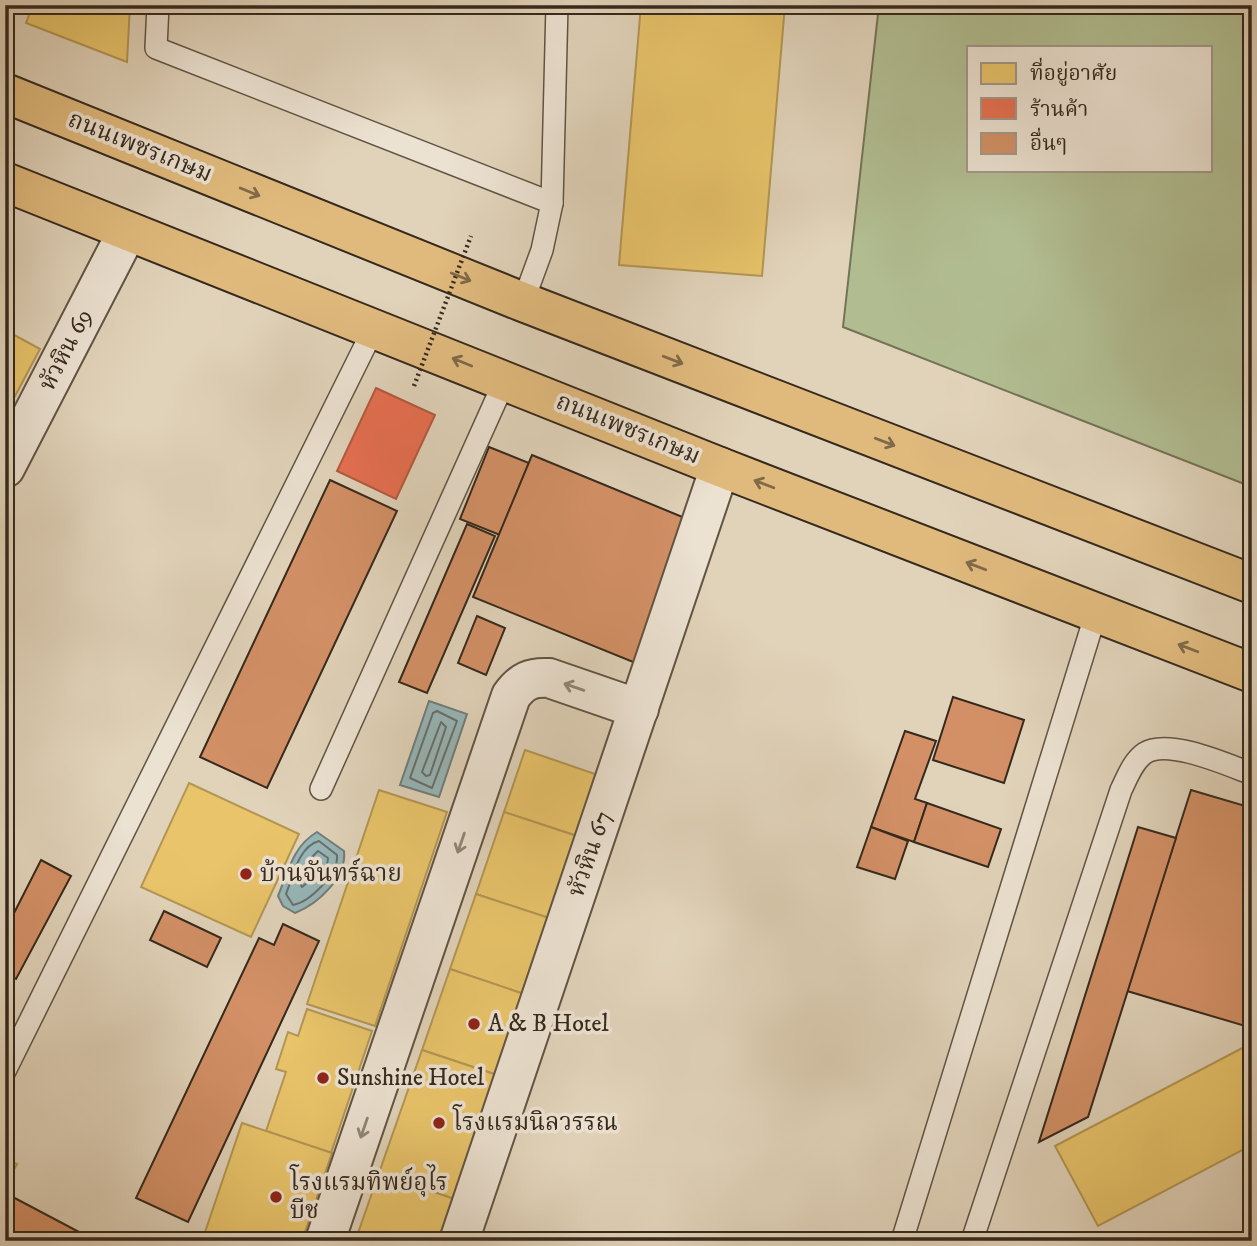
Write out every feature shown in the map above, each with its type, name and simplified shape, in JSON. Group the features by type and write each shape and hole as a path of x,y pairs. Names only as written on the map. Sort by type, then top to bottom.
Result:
{"main road":[{"name":"ถนนเพชรเกษม","path":"5,93 523,302 1252,584"},
{"name":"ถนนเพชรเกษม","path":"5,182 720,467 1252,673"}],"street":[{"name":"หัวหิน 69","path":"5,468 127,232"},
{"name":"หัวหิน 67","path":"459,1241 720,467"},
{"path":"326,1241 511,696 527,681 549,678 639,709"}],"lane":[{"path":"158,5 156,48 552,203"},
{"path":"523,302 542,250 552,203 557,5"},
{"path":"5,1070 374,328"},
{"path":"321,789 505,380"},
{"path":"902,1241 1096,613"},
{"path":"972,1241 1121,790 1135,762 1146,752 1164,748 1203,756 1252,774"}],"path":[{"path":"414,386 471,236"}],"green space":[{"path":"879,5 1237,5 1252,12 1252,487 843,327"}],"water":[{"path":"429,701 467,714 439,797 400,785"},
{"path":"317,832 344,851 344,861 336,880 329,888 313,903 295,913 283,906 278,896 297,852"}],"building: ที่อยู่อาศัย":[{"path":"33,5 130,5 127,62 26,23"},
{"path":"641,5 785,5 762,276 619,265"},
{"path":"5,330 40,349 5,415"},
{"path":"525,750 601,776 580,837 504,812"},
{"path":"189,783 299,834 251,937 141,887"},
{"path":"379,790 447,812 375,1026 307,1004"},
{"path":"504,812 580,837 552,919 476,894"},
{"path":"476,894 552,919 527,995 450,969"},
{"path":"450,969 527,995 500,1076 422,1050"},
{"path":"307,1009 372,1031 331,1153 266,1131 286,1072 276,1069 288,1032 298,1036"},
{"path":"1252,1043 1252,1145 1098,1226 1055,1146"},
{"path":"422,1050 500,1076 457,1200 379,1173"},
{"path":"242,1123 332,1153 302,1241 203,1238"},
{"path":"5,1157 17,1164 5,1186"},
{"path":"379,1173 457,1200 444,1241 370,1241 357,1236"}],"building: ร้านค้า":[{"path":"376,388 435,415 396,499 337,471"}],"building: อื่นๆ":[{"path":"489,447 529,463 500,535 460,519"},
{"path":"532,455 697,523 638,664 473,597"},
{"path":"330,480 397,511 267,788 200,757"},
{"path":"467,524 495,536 427,693 399,682"},
{"path":"477,616 505,628 486,675 458,663"},
{"path":"953,697 1024,720 1004,783 933,760"},
{"path":"905,731 936,741 915,799 927,803 914,842 871,827"},
{"path":"1191,790 1252,808 1252,1028 1127,991"},
{"path":"927,803 1001,829 988,867 914,842"},
{"path":"871,827 908,841 895,879 857,867"},
{"path":"1138,827 1176,838 1088,1117 1039,1142"},
{"path":"41,860 71,876 16,979 5,973 5,913 12,917"},
{"path":"164,911 221,938 207,967 150,940"},
{"path":"283,924 319,941 188,1222 136,1198 259,938 274,945"},
{"path":"9,1195 79,1232 74,1241 5,1241 5,1201"}],"place":[{"name":"บ้านจันทร์ฉาย","path":"246,874"},
{"name":"A & B Hotel","path":"474,1024"},
{"name":"Sunshine Hotel","path":"323,1078"},
{"name":"โรงแรมนิลวรรณ","path":"439,1123"},
{"name":"โรงแรมทิพย์อุไร บีช","path":"276,1197"}]}
